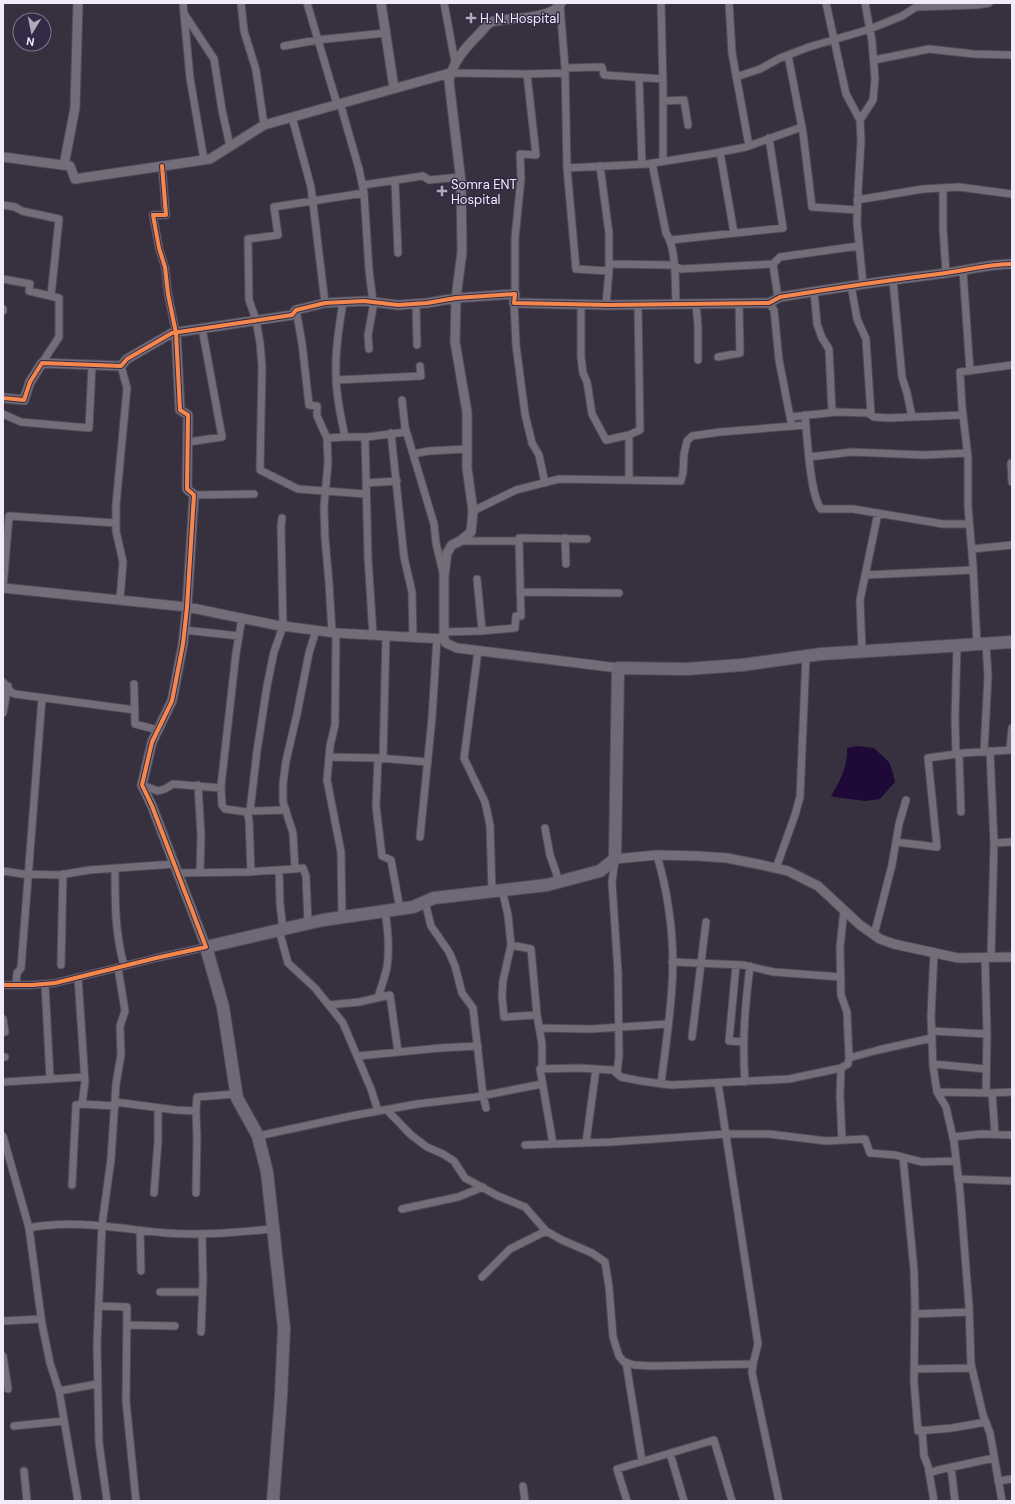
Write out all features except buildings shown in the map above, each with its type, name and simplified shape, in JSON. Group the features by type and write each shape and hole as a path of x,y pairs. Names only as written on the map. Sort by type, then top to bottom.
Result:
{"highway":[{"path":"273,1501 281,1396 284,1328 267,1172 258,1136 237,1098 223,1007 206,948 308,923 413,907 434,898 547,885 600,870 615,859 618,668 686,669 742,665 806,656 862,651 1012,642"}],"street":[{"path":"64,165 75,108 78,3"},
{"path":"184,3 190,78 204,160"},
{"path":"241,3 244,32 256,70 264,125"},
{"path":"307,3 316,40 338,104 348,127 363,186 369,270 374,302 368,335 369,349"},
{"path":"381,3 394,88"},
{"path":"444,3 455,62"},
{"path":"661,3 663,161"},
{"path":"729,3 732,53 749,146"},
{"path":"826,3 846,94 860,120 861,141 857,210 863,284"},
{"path":"860,120 873,100 875,79 870,29 864,3"},
{"path":"736,77 760,69 788,55 870,29 902,16 916,7 977,5 989,3"},
{"path":"420,837 442,636 444,576 447,553 452,545 460,541 471,532 473,511 467,468 467,412 455,342 456,298 462,252 460,177 449,81 450,73 455,62 467,46 491,22 539,16 561,4 565,70 567,168 576,269 674,266 681,269 773,264"},
{"path":"185,14 214,59 222,110 230,146"},
{"path":"284,46 316,40 385,33"},
{"path":"874,60 929,49 974,54 1012,55"},
{"path":"788,55 802,127 812,207 857,210"},
{"path":"3,157 70,166 75,179 210,159 264,125 450,73 527,74 602,67 604,75 663,79"},
{"path":"527,74 536,155 520,154 521,179 515,238 516,345 525,414 532,443 539,455 545,483"},
{"path":"638,78 642,164"},
{"path":"663,101 684,100 688,125"},
{"path":"292,117 311,187 325,303"},
{"path":"567,168 652,163 720,152 749,146 802,127"},
{"path":"671,240 783,228 769,138"},
{"path":"720,152 734,233"},
{"path":"652,163 666,233 671,240 676,304"},
{"path":"162,166 166,214 153,215 159,248 165,267 168,294 176,333 180,410 188,416 187,489 194,495 254,494"},
{"path":"600,166 610,234 606,305"},
{"path":"363,186 424,176 429,180 460,177"},
{"path":"395,181 398,253"},
{"path":"857,200 923,189 943,188 959,188 1012,194"},
{"path":"943,188 943,228 946,273"},
{"path":"364,194 274,207 278,235 248,239 250,300 256,320 262,366 260,470 298,489 366,494"},
{"path":"3,205 15,206 22,211 59,219 51,296"},
{"path":"792,426 779,360 774,310 773,264 780,256 859,246"},
{"path":"121,366 127,358 172,333 292,315 296,310 325,303 374,302 398,304 456,298 515,298 606,305 739,303 774,300 851,285 946,273 998,264 1012,264"},
{"path":"963,270 970,371"},
{"path":"3,279 30,284 29,291 59,298 59,337 30,382 24,400 3,398 3,405"},
{"path":"893,280 902,377 912,417"},
{"path":"851,285 857,319 866,339 871,415"},
{"path":"814,291 817,324 822,338 829,349 832,412"},
{"path":"342,302 336,350 336,380 345,437"},
{"path":"416,303 417,345"},
{"path":"718,357 740,353 739,303"},
{"path":"581,304 581,357 583,373 587,382 592,414 606,440 640,430 638,305"},
{"path":"696,304 698,326 698,360"},
{"path":"296,310 302,343 309,405 317,406 318,416 327,438 328,462 325,538 334,632 335,725 330,746 327,780 341,852 342,917"},
{"path":"188,442 222,436 202,328"},
{"path":"42,363 121,366"},
{"path":"3,414 21,422 89,428 92,365"},
{"path":"995,1134 986,1069 988,957 994,843 987,752 988,676 981,644 973,570 967,453 960,372 1012,365"},
{"path":"120,599 123,562 116,531 116,505 127,388 121,366"},
{"path":"336,380 421,376 420,366"},
{"path":"402,400 406,432 434,524 436,543 444,576"},
{"path":"790,417 832,412 868,413 874,417 963,415"},
{"path":"805,416 815,496 817,504 821,509 853,509 943,524 970,524"},
{"path":"473,511 516,490 559,479 681,481 687,441 692,436 720,432 806,425"},
{"path":"327,438 365,437 406,432"},
{"path":"391,433 404,557 412,592 413,637"},
{"path":"629,434 629,480"},
{"path":"365,437 366,494 373,635"},
{"path":"412,454 429,451 467,449"},
{"path":"809,457 852,452 924,455 967,453"},
{"path":"1011,463 1012,482"},
{"path":"366,482 397,481"},
{"path":"3,985 45,984 163,956 206,948 152,806 142,785 152,742 172,701 187,607 194,495"},
{"path":"862,651 860,600 878,513"},
{"path":"116,523 9,516 3,588 187,607 282,626 334,632 386,636 442,636 482,630 515,628 516,616 521,616 519,541"},
{"path":"251,872 249,812 267,686 274,652 282,626 282,518"},
{"path":"460,541 519,541 519,538 587,539"},
{"path":"565,538 566,564"},
{"path":"972,549 1012,545"},
{"path":"866,575 973,570"},
{"path":"477,579 482,630"},
{"path":"520,592 619,593"},
{"path":"242,618 221,788 222,805 226,809 249,812 286,810"},
{"path":"184,630 239,636"},
{"path":"295,868 293,833 283,802 286,761 297,714 308,653 316,630"},
{"path":"386,636 381,759 376,806 382,856 391,860 400,909"},
{"path":"442,636 446,643 457,648 478,652 618,668"},
{"path":"957,646 954,718 958,754 961,812"},
{"path":"478,652 464,758 485,802 490,825 497,891 508,915 511,945 503,982 502,996 504,1017 537,1015"},
{"path":"776,868 800,797 806,656"},
{"path":"5,684 11,692 15,694 135,710"},
{"path":"3,713 5,684"},
{"path":"134,684 135,724 158,730"},
{"path":"16,985 17,973 22,968 42,698"},
{"path":"896,842 937,847 928,758 1011,750 1012,728"},
{"path":"329,757 428,762"},
{"path":"142,785 158,790 165,789 173,784 221,788"},
{"path":"198,785 201,835 200,872"},
{"path":"874,935 892,865 899,824 906,800"},
{"path":"545,828 550,855 559,881"},
{"path":"994,843 1012,842"},
{"path":"657,855 663,875 670,920 672,962 672,986 661,1084"},
{"path":"617,1073 619,1056 618,973 612,882 615,859 657,855 727,858 776,868 788,871 818,886 860,925 880,939 894,944 958,958 1012,957"},
{"path":"3,872 63,874 89,870 176,868 200,872 251,872 303,868 306,876 308,923"},
{"path":"106,1501 99,1443 97,1344 102,1225 111,1159 116,1084 121,1055 120,1026 125,1011 115,917 115,869"},
{"path":"279,870 281,929 288,963 315,988 343,1023 358,1056 378,1111"},
{"path":"61,964 63,874"},
{"path":"425,902 431,926 449,952 455,966 462,992 473,1008 483,1095 486,1108"},
{"path":"542,1069 613,1070 621,1077 671,1085 789,1079 841,1068 848,1064 849,1058 847,1012 841,996 840,977 840,947 844,910"},
{"path":"378,998 389,950 385,911"},
{"path":"692,1037 706,922"},
{"path":"511,945 531,949 537,1015 542,1044 542,1069 540,1069 553,1144"},
{"path":"934,952 931,1016 933,1064 937,1092 946,1107 953,1137 969,1312 972,1368 990,1433 1002,1501"},
{"path":"672,962 750,966 774,972 840,977"},
{"path":"736,965 729,1041 744,1042"},
{"path":"745,1082 744,1013 750,966"},
{"path":"78,977 84,1076 82,1104"},
{"path":"45,984 50,1078"},
{"path":"329,1005 359,1002 390,995 398,1052"},
{"path":"3,1019 5,1032"},
{"path":"539,1028 591,1028 668,1024"},
{"path":"849,1058 932,1034 987,1034"},
{"path":"358,1056 478,1046"},
{"path":"933,1064 946,1064 986,1069"},
{"path":"841,1068 840,1096 842,1140"},
{"path":"586,1143 596,1069"},
{"path":"3,1082 84,1076"},
{"path":"718,1083 758,1344 752,1373 779,1501"},
{"path":"258,1136 378,1111 483,1095 542,1084"},
{"path":"937,1092 1012,1092"},
{"path":"196,1193 196,1097 236,1094"},
{"path":"72,1185 76,1105 115,1104 196,1111"},
{"path":"154,1193 158,1141 158,1108"},
{"path":"387,1110 410,1135 427,1147 454,1161 465,1178 498,1196 525,1207 546,1231 562,1240 592,1253 605,1262 609,1287 613,1337 619,1356 626,1362 634,1365 653,1366 753,1364"},
{"path":"525,1145 586,1143 726,1134 769,1134 826,1141 866,1139 870,1153 895,1155 922,1162 956,1162"},
{"path":"953,1137 995,1134 1012,1135"},
{"path":"3,1136 29,1228 41,1319 50,1363 59,1391 78,1501"},
{"path":"903,1157 908,1222 914,1270 914,1382 918,1431 952,1428 986,1422"},
{"path":"958,1179 1012,1181"},
{"path":"402,1209 458,1197 483,1187"},
{"path":"29,1228 53,1225 102,1225 166,1233 202,1235 273,1229"},
{"path":"140,1230 141,1272"},
{"path":"482,1277 510,1249 546,1231"},
{"path":"201,1332 202,1235"},
{"path":"160,1292 202,1292"},
{"path":"99,1306 126,1307 126,1401 136,1501"},
{"path":"915,1314 969,1312"},
{"path":"3,1322 41,1319"},
{"path":"127,1325 175,1326"},
{"path":"3,1356 8,1389"},
{"path":"626,1362 642,1461"},
{"path":"914,1368 972,1368"},
{"path":"59,1391 97,1384"},
{"path":"14,1426 64,1421"},
{"path":"922,1430 924,1456 930,1473 934,1501"},
{"path":"627,1501 617,1468 714,1440 732,1501"},
{"path":"670,1453 684,1501"},
{"path":"930,1473 994,1458"},
{"path":"951,1467 954,1501"},
{"path":"24,1471 27,1501"},
{"path":"998,1481 1012,1479"},
{"path":"522,1486 525,1501"}],"shaded area":[{"path":"858,746 874,748 889,762 895,782 880,799 865,801 831,796 845,767 847,748"}],"cycle path":[{"path":"3,985 55,983 206,947 152,806 142,785 152,742 172,701 183,644 187,607 194,495 187,489 188,415 180,410 176,333 168,294 165,267 159,248 153,215 166,215 162,166"},
{"path":"3,398 24,400 30,382 42,363 121,366 127,359 172,333 292,315 296,310 325,303 364,301 398,305 427,303 456,298 515,294 514,303 609,305 769,303 780,297 987,266 1012,264"}],"place":[{"name":"H. N. Hospital","path":"471,18"},
{"name":"Somra ENT Hospital","path":"442,191"}]}
